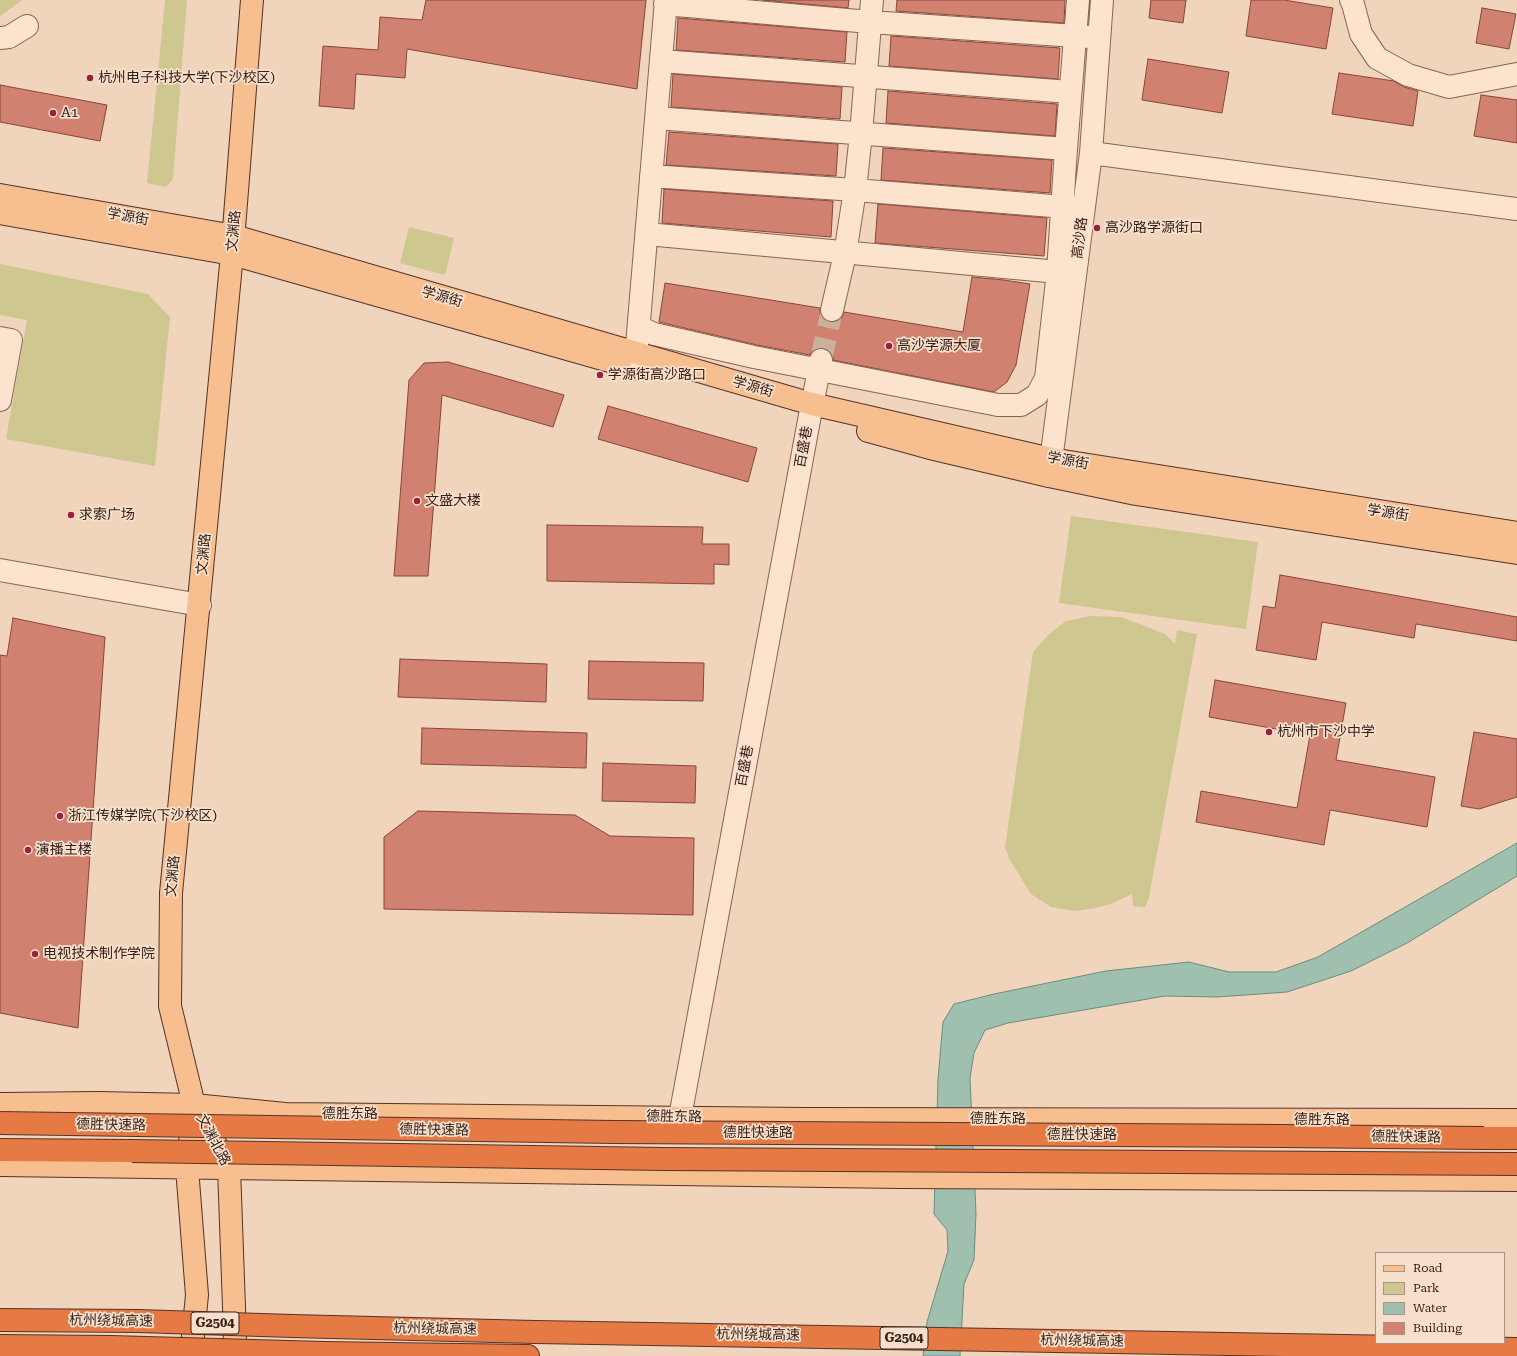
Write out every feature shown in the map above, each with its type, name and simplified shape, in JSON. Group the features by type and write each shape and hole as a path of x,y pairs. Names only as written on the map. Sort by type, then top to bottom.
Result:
{"highway":[{"name":"德胜快速路","path":"0,1123 590,1132 1517,1138"},
{"name":"德胜快速路","path":"0,1150 673,1159 1517,1164"},
{"name":"杭州绕城高速","path":"0,1320 138,1321 551,1332 1517,1349"},
{"name":"杭州绕城高速","path":"0,1346 528,1356"}],"main road":[{"name":"文渊路","path":"194,1105 170,1006 171,893 200,605 233,245 252,0"},
{"name":"学源街","path":"0,195 233,245 635,361 811,409 930,448 1050,467 1517,534"},
{"name":"学源街","path":"0,213 233,245"},
{"name":"学源街","path":"1050,467 1136,494 1517,553"},
{"name":"德胜东路","path":"0,1104 99,1103 194,1105 285,1114 807,1119 1517,1120"},
{"name":"文渊北路","path":"191,1356 197,1294 187,1168 194,1105"},
{"name":"文渊北路","path":"194,1105 229,1168 235,1335 233,1356"},
{"path":"0,1165 901,1177 1517,1180"}],"street":[{"path":"832,310 845,254 854,190 861,134 872,0"},
{"path":"639,327 654,334 754,357 820,365 998,405 1021,405 1037,395 1046,378 1058,272 1070,92 1078,0"},
{"name":"高沙路","path":"1050,467 1091,153 1102,0"},
{"path":"1351,0 1361,34 1378,58 1408,75 1449,87 1517,74"},
{"path":"635,361 647,234 665,2 870,22 1099,38"},
{"path":"0,38 9,37 27,26"},
{"path":"661,61 1070,92"},
{"path":"656,118 1066,149"},
{"path":"1091,153 1517,209"},
{"path":"651,176 1084,208"},
{"path":"647,234 845,254 1058,272"},
{"path":"0,338 11,340 0,400"},
{"name":"百盛巷","path":"680,1117 820,365"},
{"path":"0,570 200,605"}],"green space":[{"path":"0,0 22,0 0,16"},
{"path":"165,0 187,0 173,179 166,187 147,183"},
{"path":"409,227 454,238 445,275 400,263"},
{"path":"0,264 148,294 170,317 155,466 6,439 27,320 0,315"},
{"path":"1071,516 1258,542 1246,629 1059,603"},
{"path":"1091,616 1121,617 1165,634 1175,644 1177,630 1197,634 1149,897 1145,907 1133,906 1132,894 1113,903 1096,908 1075,911 1051,907 1031,894 1010,860 1005,848 1033,652 1049,634 1066,621"}],"water":[{"path":"1517,843 1517,876 1407,943 1351,971 1287,992 1217,997 1165,996 1008,1023 985,1030 974,1053 970,1078 976,1214 974,1260 964,1284 960,1356 923,1356 927,1322 948,1251 947,1230 934,1214 938,1079 943,1022 954,1004 994,994 1106,971 1189,962 1229,972 1276,972 1318,957"}],"building":[{"path":"426,0 646,0 637,89 407,49 405,78 356,74 354,109 319,106 323,46 378,50 380,17 422,20"},
{"path":"762,0 849,0 848,8"},
{"path":"897,0 1065,0 1064,23 896,11"},
{"path":"1151,0 1186,0 1183,23 1149,18"},
{"path":"1251,0 1284,0 1333,8 1326,49 1246,36"},
{"path":"1482,8 1516,14 1509,49 1476,43"},
{"path":"678,18 847,32 845,62 676,50"},
{"path":"891,36 1060,48 1058,79 889,66"},
{"path":"1148,59 1229,72 1222,113 1142,100"},
{"path":"1339,73 1394,81 1404,87 1418,91 1413,126 1332,114"},
{"path":"673,74 842,87 840,119 671,107"},
{"name":"A1","path":"0,85 107,105 100,141 0,122"},
{"path":"888,91 1057,104 1055,136 886,123"},
{"path":"1481,95 1517,100 1517,143 1474,136"},
{"path":"669,132 838,144 836,176 666,165"},
{"path":"883,148 1052,160 1050,193 881,180"},
{"path":"664,189 833,201 831,237 662,223"},
{"path":"878,204 1047,218 1044,256 875,243"},
{"name":"高沙学源大厦","path":"972,277 1030,284 1016,365 1007,382 994,392 833,360 833,356 830,351 824,348 817,348 812,351 810,355 757,345 659,322 665,283 820,308 820,314 823,319 830,322 836,322 841,319 844,312 963,332"},
{"name":"文盛大楼","path":"448,362 564,395 553,427 442,395 428,576 394,576 409,380 424,363"},
{"path":"608,406 757,448 748,482 598,439"},
{"path":"547,525 703,527 702,544 729,544 729,565 714,564 714,584 547,581"},
{"path":"1280,575 1517,617 1517,641 1416,624 1414,638 1322,622 1316,660 1256,650 1263,606 1275,608"},
{"path":"13,618 105,637 78,1028 0,1013 0,655 7,656"},
{"path":"400,659 547,664 546,702 398,697"},
{"path":"589,661 704,663 703,701 588,699"},
{"path":"1215,680 1346,703 1336,760 1435,777 1427,827 1330,810 1324,845 1196,822 1201,791 1297,808 1310,735 1209,717"},
{"path":"422,728 587,733 586,768 421,764"},
{"path":"1474,732 1517,739 1517,797 1479,809 1461,806"},
{"path":"603,763 696,766 695,803 602,801"},
{"path":"418,811 575,815 610,836 694,838 693,915 384,909 384,837"}],"tunnel":[{"path":"821,360 832,310"}],"place":[{"name":"杭州电子科技大学(下沙校区)","path":"90,78"},
{"name":"A1","path":"53,113"},
{"name":"高沙路学源街口","path":"1097,228"},
{"name":"高沙学源大厦","path":"889,346"},
{"name":"学源街高沙路口","path":"600,375"},
{"name":"文盛大楼","path":"417,501"},
{"name":"求索广场","path":"71,515"},
{"name":"杭州市下沙中学","path":"1269,732"},
{"name":"浙江传媒学院(下沙校区)","path":"60,816"},
{"name":"演播主楼","path":"28,850"},
{"name":"电视技术制作学院","path":"35,954"}]}
